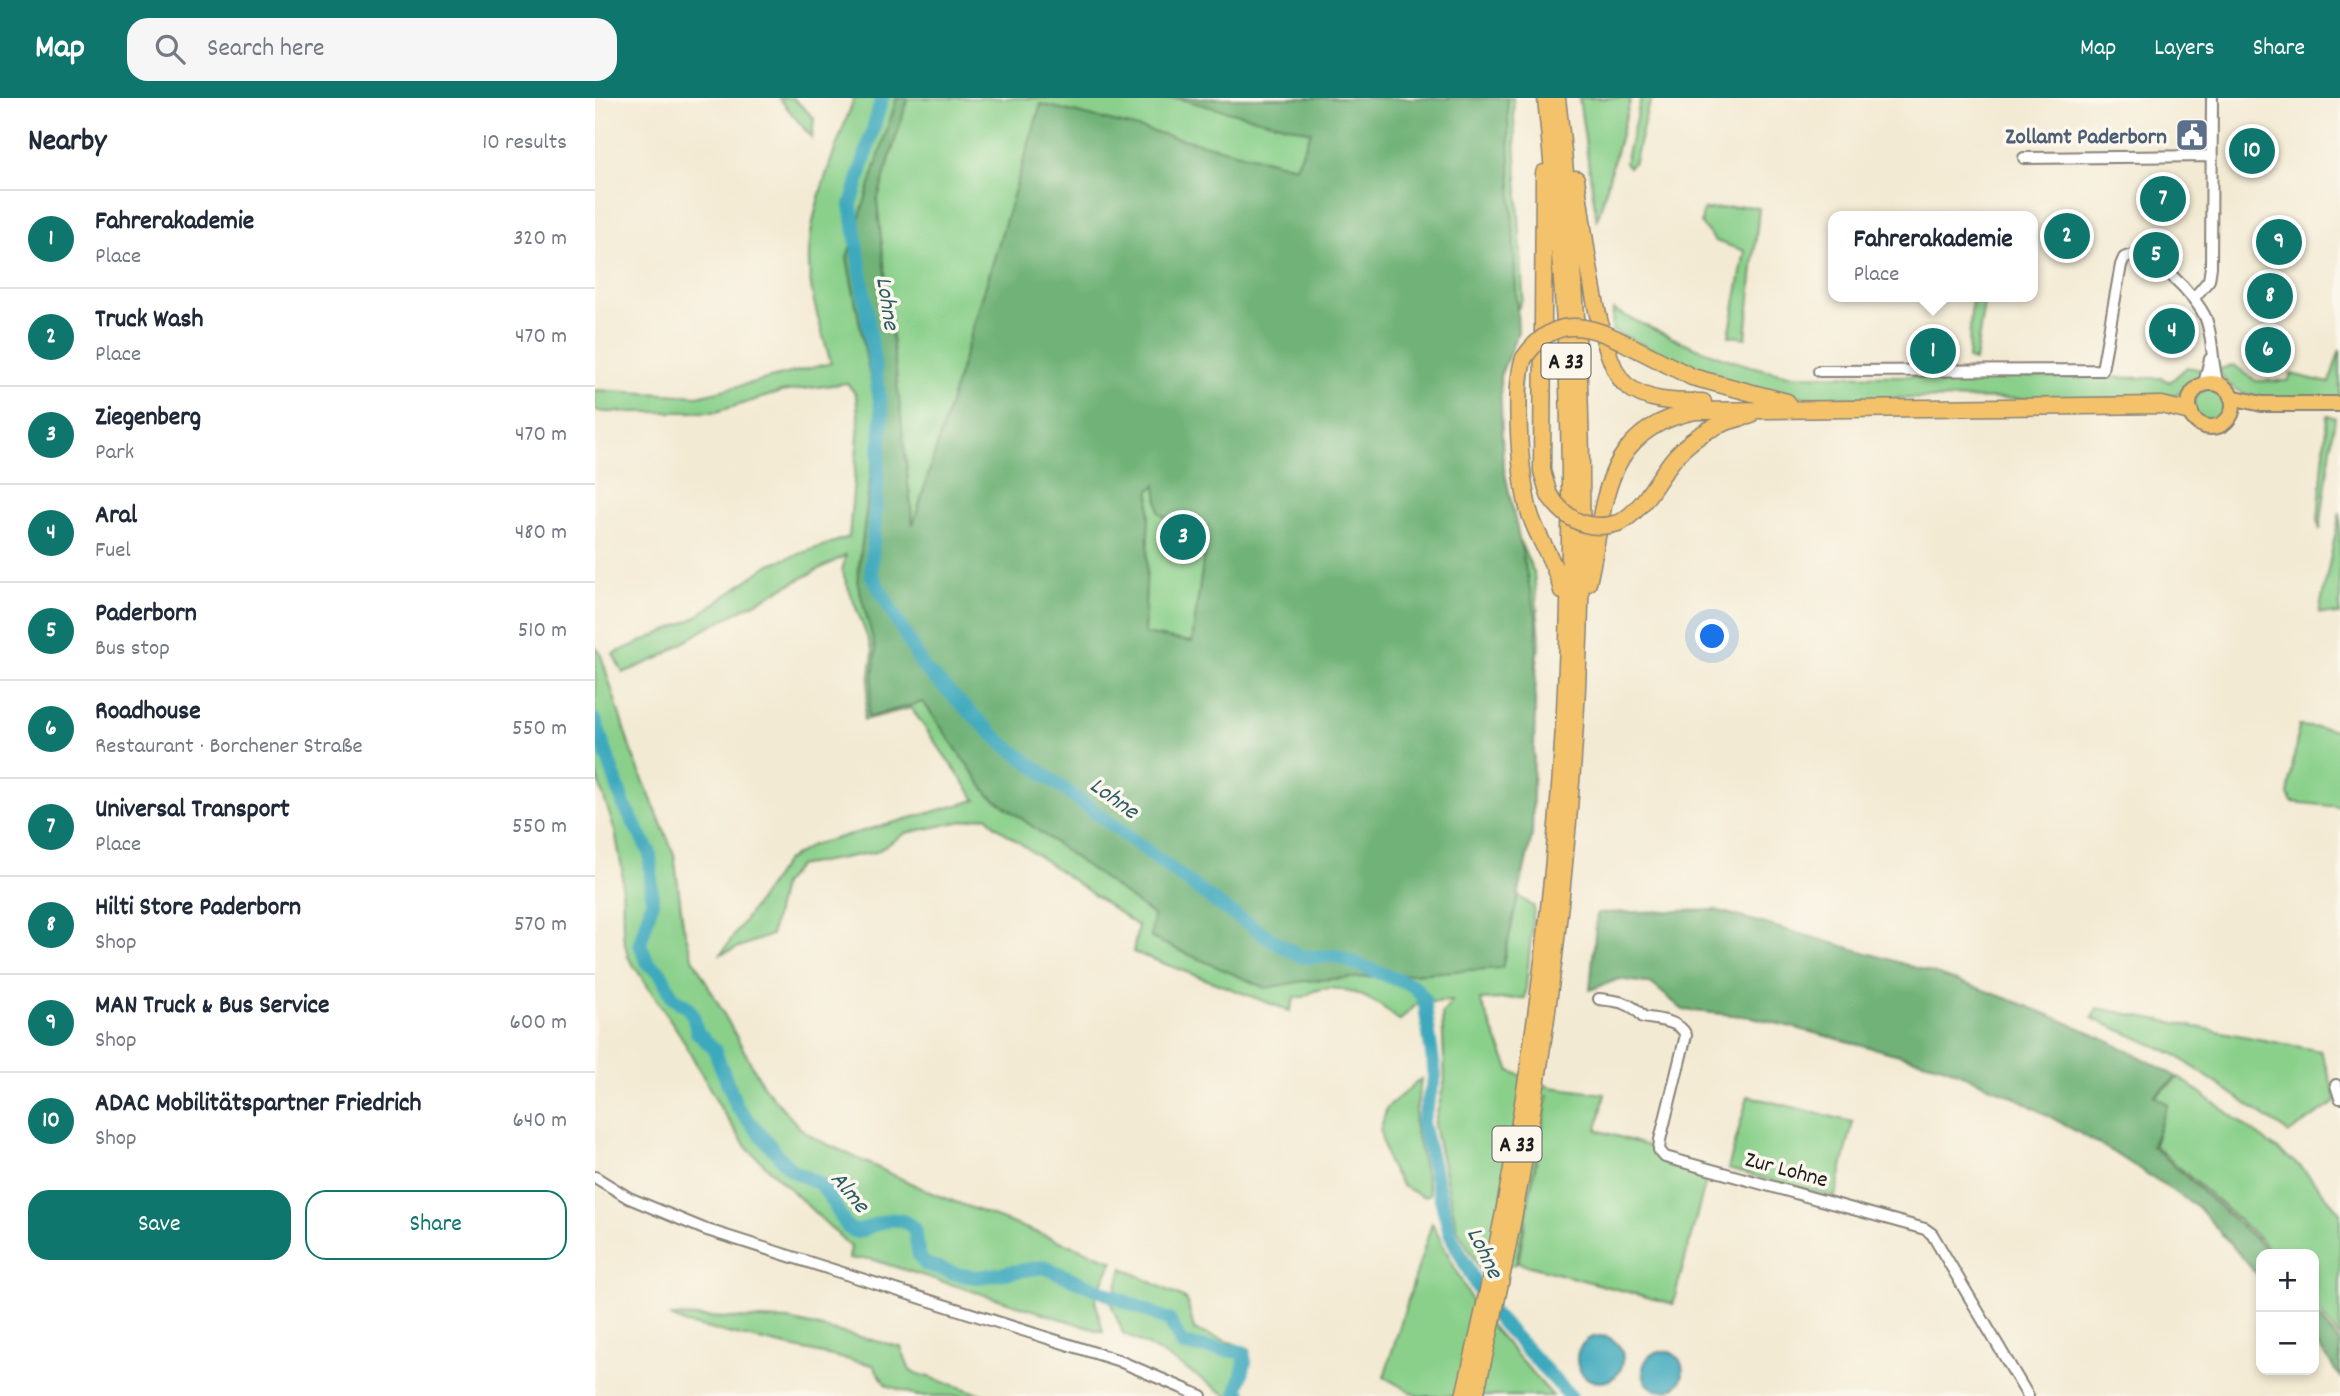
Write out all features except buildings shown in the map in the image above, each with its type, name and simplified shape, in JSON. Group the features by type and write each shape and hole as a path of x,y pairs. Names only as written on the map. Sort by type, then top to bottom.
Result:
{"highway":[{"path":"1545,98 1541,111 1544,177 1542,471 1549,495 1560,512 1586,526 1609,526 1621,522 1640,506 1677,454 1706,431 1741,417 1792,406"},
{"name":"A 33","path":"1545,98 1566,341 1574,621"},
{"name":"A 33","path":"1475,1396 1526,1161 1548,1015 1574,621 1583,533 1578,342 1557,98"},
{"path":"1561,125 1571,152 1607,352 1619,379 1637,393 1671,402 1792,406"},
{"path":"1574,621 1559,575 1531,516 1526,495 1518,389 1524,358 1539,339 1560,328 1588,328 1623,342 1692,377 1792,406"},
{"path":"1574,621 1611,475 1630,444 1643,432 1676,415 1696,411 1895,402 1957,406 2191,404"},
{"name":"A 33","path":"1464,1396 1514,1158 1557,889"}],"main road":[{"path":"2232,405 2224,423 2211,427 2198,423 2191,404 2211,384 2232,405 2340,404"}],"street":[{"path":"2194,298 2209,280 2212,98"},
{"path":"2024,158 2212,156"},
{"path":"1819,371 2102,370 2121,265 2128,255 2147,257 2194,298 2211,332 2211,384"},
{"name":"Zur Lohne","path":"1599,999 1626,1003 1636,1008 1643,1017 1676,1024 1686,1035 1660,1140 1659,1150 1665,1157 1925,1229 1932,1234 2028,1396"},
{"path":"2336,1084 2340,1098"},
{"path":"595,1177 629,1198 704,1229 1117,1360 1201,1396"}],"green space":[{"path":"779,98 793,98 814,118 812,138"},
{"path":"854,98 1513,98 1523,296 1491,378 1510,519 1534,573 1540,638 1513,881 1520,897 1534,907 1525,998 1480,1000 1510,1071 1550,1087 1605,1094 1597,1130 1648,1146 1657,1159 1708,1173 1673,1304 1518,1263 1548,1095 1516,1264 1481,1271 1457,1229 1434,1126 1445,1080 1442,1014 1452,1001 1418,1003 1399,1021 1379,1005 1354,992 1327,988 1304,997 1295,997 1290,1011 1133,952 1138,926 994,825 987,816 906,833 876,852 798,866 782,885 771,935 721,954 786,861 812,845 976,800 911,708 864,720 873,652 842,571 846,555 705,629 661,657 623,673 613,654 693,619 770,564 849,537 859,424 856,395 847,383 781,392 716,412 604,412 595,410 595,390 698,396 831,363 812,294 809,252 820,193"},
{"path":"897,98 908,98 877,201 913,525 1041,104 1296,167 1311,132 1175,98 1507,98 1518,332 1500,376 1503,464 1537,621 1532,835 1502,968 1305,981 1265,988 1151,938 1153,915 988,794 923,702 868,717 876,651 857,581 878,419 847,258","holes":["1156,485 1159,513 1205,547 1192,642 1144,634 1150,490"]},
{"path":"1579,98 1631,98 1597,222"},
{"path":"1641,98 1653,98 1647,110 1635,161 1629,167 1625,163"},
{"path":"1746,206 1759,208 1746,338 1729,336 1745,251 1715,241 1701,224 1703,210"},
{"path":"1972,302 1984,302 1975,361 1968,359"},
{"path":"1613,310 1721,357 1790,375 2161,378 2170,382 2187,367 2204,370 2190,389 2169,397 2152,399 1816,398 1764,393 1723,383 1612,330"},
{"path":"2340,350 2340,398 2290,400 2254,396 2238,391 2226,382 2219,369 2234,365 2256,381 2287,381 2291,374 2329,383"},
{"path":"2211,388 2223,393 2228,405 2223,417 2211,422 2199,417 2194,405 2199,393"},
{"path":"2327,416 2335,417 2320,530 2318,521"},
{"path":"2340,512 2340,615 2319,613"},
{"path":"595,647 600,652 631,751 674,854 683,924 692,956 764,1087 799,1127 816,1139 934,1194 1113,1261 1095,1299 1103,1332 870,1259 849,1259 851,1247 747,1148 721,1109 681,1036 628,957 623,935 622,869 615,831 595,771"},
{"path":"2299,726 2340,730 2340,807 2292,802 2288,795"},
{"path":"1716,910 1894,961 2010,1000 2067,1022 2177,1077 2154,1096 2168,1104 2152,1146 2265,1249 2256,1249 2256,1273 2198,1207 2113,1152 2018,1099 1946,1067 1752,1017 1683,1010 1652,984 1619,979 1590,990 1597,913"},
{"path":"2097,1008 2321,1051 2337,1101 2289,1133 2174,1054 2092,1018"},
{"path":"2179,1077 2301,1167 2340,1212 2340,1338 2319,1311 2319,1249 2268,1249 2154,1145 2167,1105 2155,1097"},
{"path":"1421,1079 1414,1123 1430,1194 1424,1197 1402,1186 1388,1163 1380,1131 1387,1107"},
{"path":"1748,1096 1853,1122 1835,1197 1728,1169"},
{"path":"1432,1223 1475,1308 1553,1396 1418,1396 1384,1377"},
{"path":"1123,1268 1187,1300 1194,1330 1250,1349 1242,1390 1250,1396 1228,1396 1161,1353 1123,1333 1111,1304"},
{"path":"669,1316 790,1320 901,1347 910,1371 987,1396 918,1396 886,1385 873,1365 686,1324"},
{"path":"2319,1317 2340,1343 2340,1377 2319,1347"}],"water":[{"path":"1600,1336 1616,1343 1623,1359 1616,1375 1600,1382 1584,1375 1577,1359 1584,1343"},
{"path":"1663,1351 1677,1357 1683,1371 1677,1385 1663,1391 1649,1385 1643,1371 1649,1357"}],"waterway":[{"name":"Lohne","path":"882,98 851,205 882,415 871,574 923,667 1001,742 1218,904 1282,946 1303,957 1336,956 1414,986 1424,999 1435,1076 1422,1123 1450,1234 1488,1308 1570,1396"},
{"name":"Alme","path":"595,720 624,805 650,853 652,902 640,944 648,964 660,972 673,998 686,1006 693,1015 697,1032 714,1049 737,1107 791,1170 822,1185 848,1228 857,1232 886,1221 900,1220 907,1223 914,1228 919,1256 925,1264 960,1275 978,1277 1044,1267 1169,1320 1183,1345 1243,1352 1245,1363 1237,1392 1242,1396"}],"place":[{"name":"Zollamt Paderborn","path":"2192,135"},
{"name":"ADAC Mobilitätspartner Friedrich","path":"2252,151"},
{"name":"Universal Transport","path":"2163,199"},
{"name":"Truck Wash","path":"2067,236"},
{"name":"MAN Truck & Bus Service","path":"2279,242"},
{"name":"Paderborn","path":"2156,255"},
{"name":"Hilti Store Paderborn","path":"2270,296"},
{"name":"Aral","path":"2172,331"},
{"name":"Roadhouse","path":"2268,350"},
{"name":"Fahrerakademie","path":"1933,351"},
{"name":"Ziegenberg","path":"1183,537"}]}
